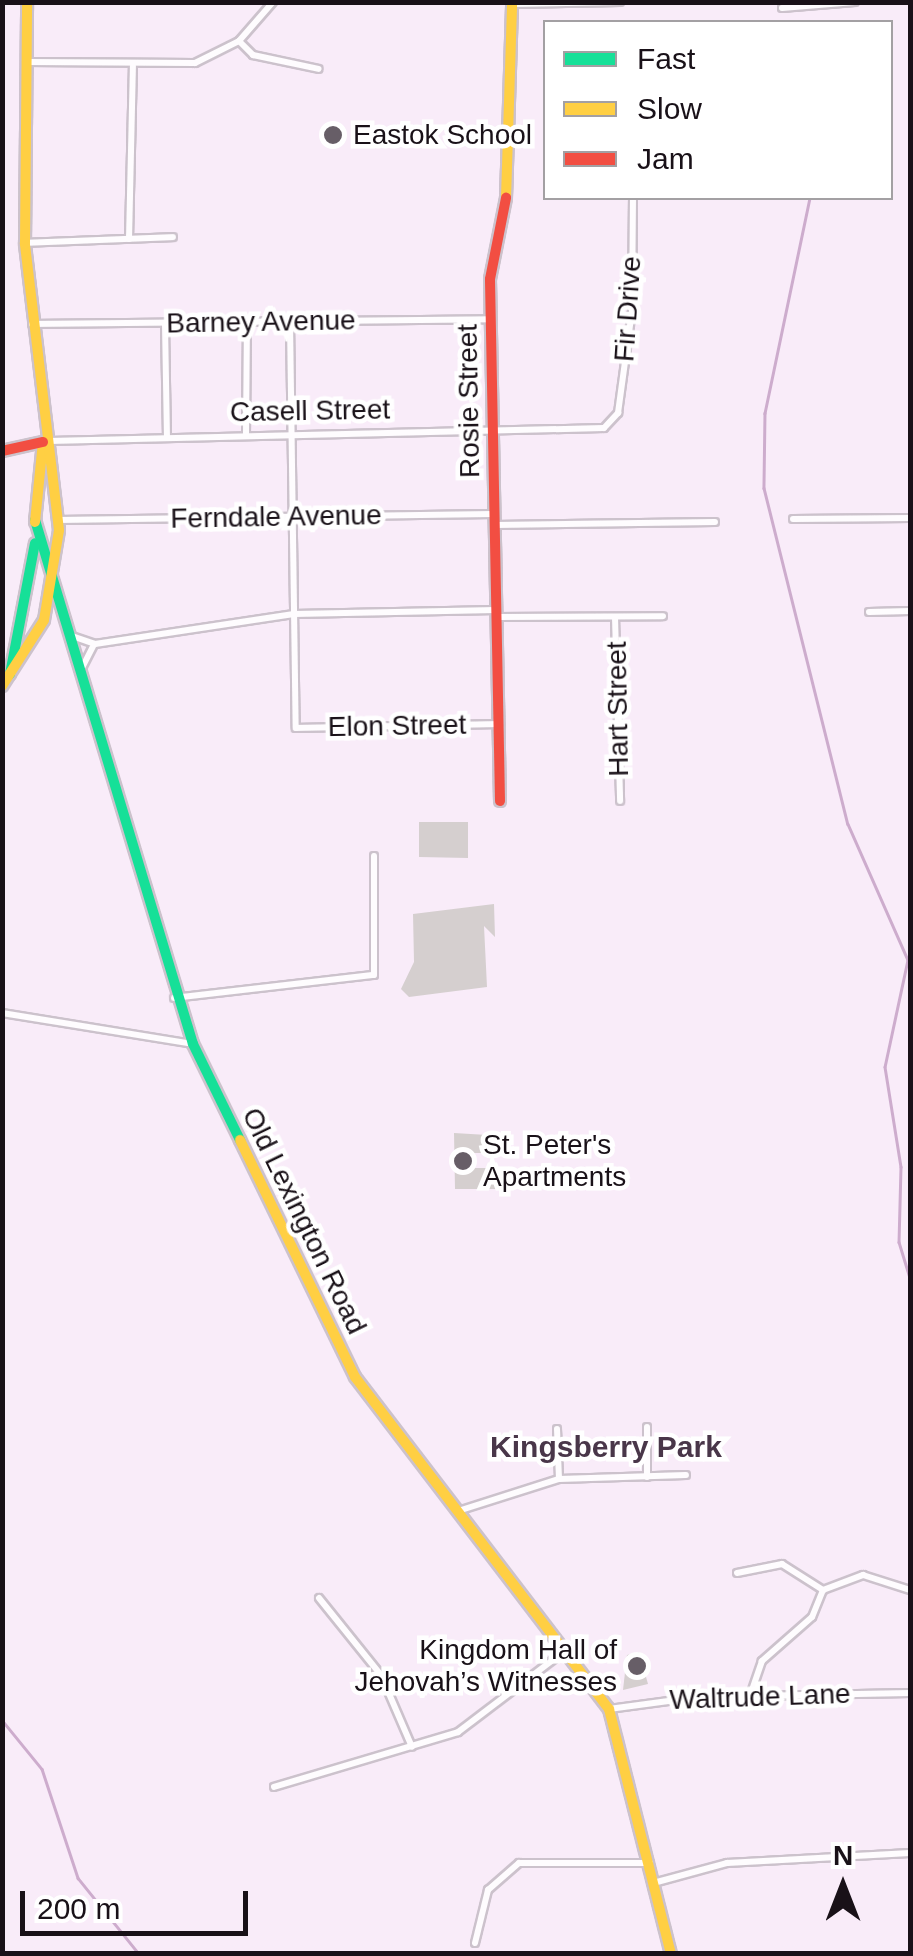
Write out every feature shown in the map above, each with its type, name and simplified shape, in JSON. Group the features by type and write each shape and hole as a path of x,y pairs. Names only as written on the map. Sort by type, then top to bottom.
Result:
{"street":[{"name":"Old Lexington Road","path":"27,2 25,243 43,442 58,520 53,580 174,998 192,1044 355,1377 457,1512 570,1647 610,1709 672,1954"},
{"path":"26,62 195,64 239,41 273,2"},
{"path":"512,3 620,2"},
{"path":"782,8 855,2"},
{"name":"Rosie Street","path":"500,802 490,318 491,260 513,164 512,3"},
{"path":"239,41 253,55 319,69"},
{"path":"129,238 133,66"},
{"name":"Fir Drive","path":"616,419 632,311 633,200"},
{"path":"25,243 173,237"},
{"name":"Barney Avenue","path":"31,324 490,318"},
{"path":"246,433 247,322"},
{"path":"290,322 294,614"},
{"path":"165,324 167,436"},
{"name":"Casell Street","path":"2,451 43,442 167,436 604,428 616,419"},
{"name":"Old Lexington Road","path":"10,674 36,520 43,442"},
{"path":"794,520 910,518"},
{"path":"2,686 39,634 53,580 36,520"},
{"name":"Ferndale Avenue","path":"58,520 715,522"},
{"path":"869,612 910,612"},
{"path":"72,636 95,644 294,614 663,616"},
{"name":"Elon Street","path":"294,614 296,728 498,724"},
{"name":"Hart Street","path":"615,616 620,802"},
{"path":"81,670 95,644"},
{"path":"174,998 374,975 374,856"},
{"path":"2,1013 192,1044"},
{"path":"647,1427 647,1477"},
{"path":"557,1430 559,1479"},
{"path":"457,1512 501,1490 559,1479 686,1475"},
{"path":"737,1573 782,1564 823,1590"},
{"path":"750,1696 762,1662 812,1618 823,1590 863,1576 910,1590"},
{"path":"318,1598 394,1695 412,1747"},
{"path":"274,1787 412,1747 475,1723 570,1647"},
{"name":"Waltrude Lane","path":"610,1709 750,1696 910,1693"},
{"path":"656,1882 727,1863 910,1854"},
{"path":"476,1943 488,1890 519,1863 652,1863"}],"building":[{"path":"419,822 468,822 468,858 419,857"},
{"path":"494,904 495,937 484,926 487,987 409,997 401,989 414,962 413,914"},
{"name":"St. Peter's Apartments","path":"454,1133 504,1136 500,1153 471,1153 472,1168 501,1168 501,1189 455,1189"},
{"name":"Kingdom Hall of Jehovah’s Witnesses","path":"639,1652 648,1684 623,1690 627,1655"}],"waterway":[{"path":"810,200 765,413 764,488 848,824 908,960 885,1067 901,1167 899,1242 910,1278"},
{"path":"2,1720 42,1769 78,1878 139,1954"}],"traffic: fast":[{"path":"35,520 193,1044 240,1140"},
{"path":"10,674 35,543"}],"traffic: slow":[{"path":"2,686 44,620 59,530 25,243 27,2"},
{"path":"506,198 512,2"},
{"path":"35,522 43,442"},
{"path":"240,1140 355,1377 609,1709 671,1954"}],"traffic: jam":[{"path":"500,801 490,279 506,198"},
{"path":"2,451 43,442"}],"place":[{"name":"Eastok School","path":"333,135"},
{"name":"St. Peter's Apartments","path":"463,1161"},
{"name":"Kingdom Hall of Jehovah’s Witnesses","path":"637,1666"}],"district":[{"name":"Kingsberry Park","path":"606,1447"}]}
